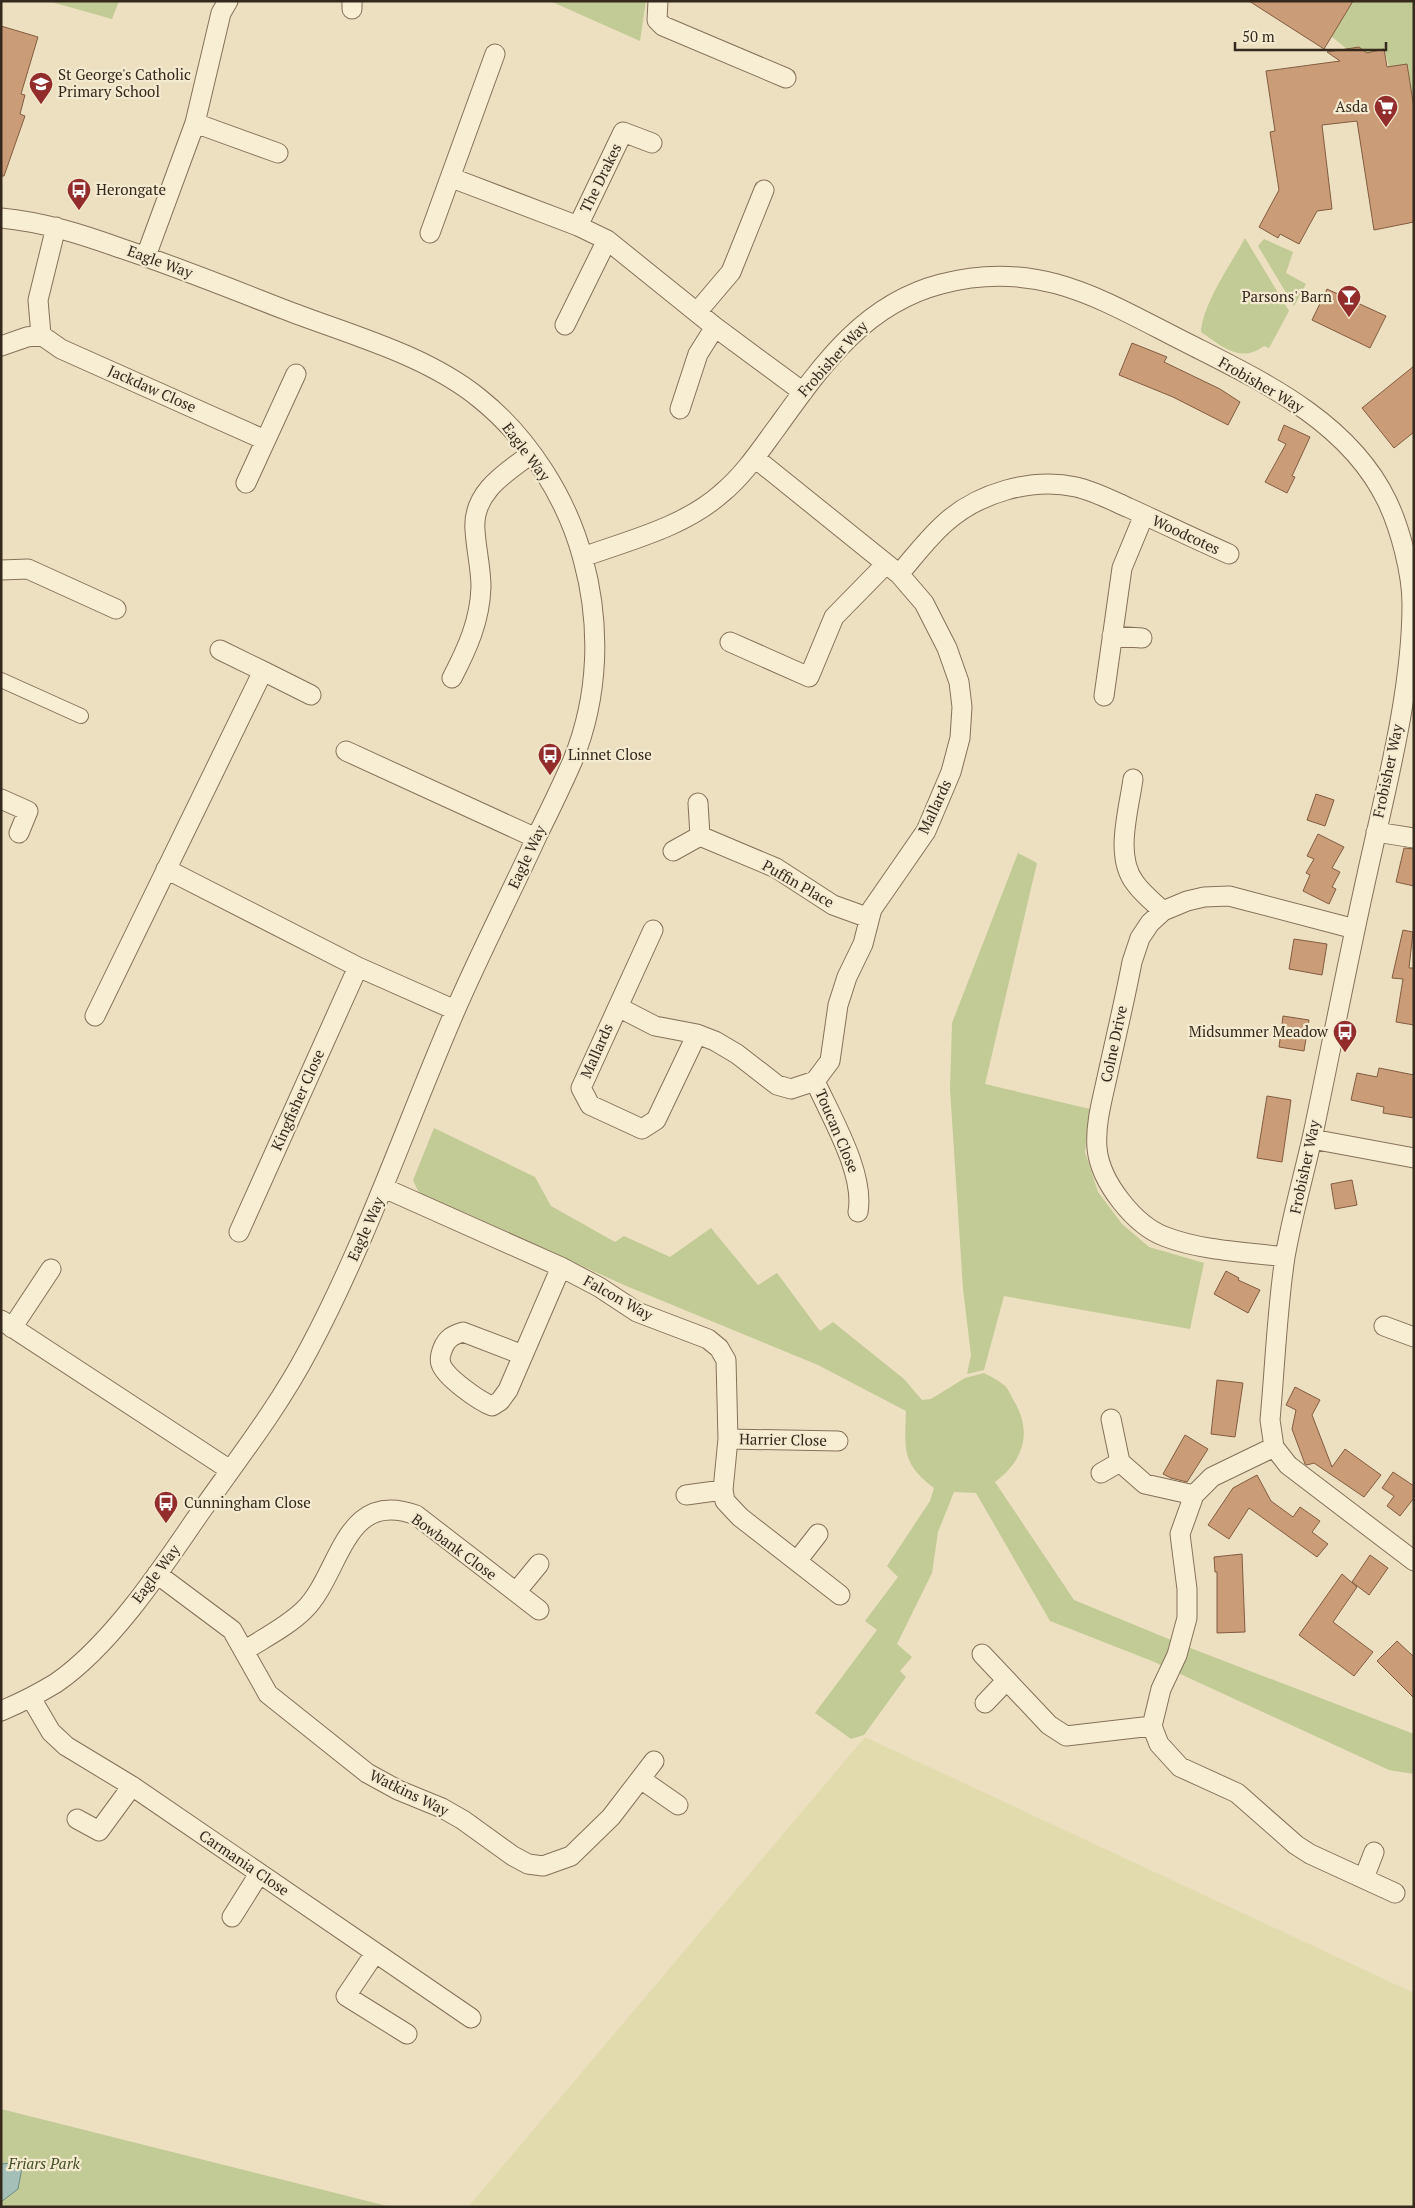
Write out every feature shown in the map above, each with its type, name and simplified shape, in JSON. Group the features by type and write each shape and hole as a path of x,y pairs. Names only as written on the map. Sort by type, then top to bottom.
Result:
{"street":[{"path":"146,256 195,123 221,13 228,1"},
{"path":"658,1 658,20 663,26 786,78"},
{"path":"430,233 452,178 495,54"},
{"path":"195,123 278,153"},
{"name":"The Drakes","path":"578,226 623,132 652,143"},
{"name":"The Drakes","path":"452,178 578,226 607,240 715,327 803,392"},
{"path":"697,312 732,272 764,190"},
{"name":"Eagle Way","path":"1,218 56,227 146,256 416,360 448,377 482,400 511,427 531,454 561,500 572,522 583,557 591,594 595,636 593,685 587,715 573,759 455,1010 384,1188 344,1280 308,1351 278,1403 157,1574 108,1635 61,1680 31,1698 1,1711"},
{"path":"1,346 26,337 42,335 38,300 56,227"},
{"path":"566,325 607,240"},
{"name":"Frobisher Way","path":"583,557 682,521 722,494 755,458 803,392 838,349 861,325 879,311 906,296 937,285 997,275 1032,278 1061,284 1112,305 1235,368 1316,417 1354,451 1369,471 1387,501 1410,560 1412,599 1409,645 1398,727 1312,1139 1285,1257 1270,1420 1274,1447"},
{"path":"680,409 698,354 715,327"},
{"name":"Jackdaw Close","path":"42,335 61,349 265,440"},
{"path":"246,483 296,374"},
{"path":"452,678 470,644 480,606 481,586 474,527 481,499 489,486 531,454"},
{"name":"Mallards","path":"618,1007 655,1026 697,1034 737,1054 777,1085 791,1089 815,1081 830,1061 838,1004 847,977 863,944 869,918 883,892 926,830 951,772 960,738 961,698 958,682 947,648 924,603 892,569 755,458"},
{"name":"Woodcotes","path":"730,642 809,677 834,617 953,517 976,502 1008,490 1034,485 1074,487 1090,491 1228,554"},
{"name":"Woodcotes","path":"1104,696 1122,568 1144,515"},
{"path":"1,570 28,568 116,609"},
{"path":"1112,636 1142,638"},
{"path":"220,650 311,695"},
{"path":"94,1016 263,671"},
{"path":"1,680 82,716"},
{"path":"346,751 536,838"},
{"path":"1133,779 1124,842 1126,862 1133,882 1163,911"},
{"path":"1,799 28,811 19,833"},
{"path":"673,851 700,836 698,803"},
{"path":"1376,832 1414,838"},
{"name":"Puffin Place","path":"700,836 776,868 833,905 869,918"},
{"path":"166,869 358,968 455,1010"},
{"name":"Colne Drive","path":"1285,1257 1204,1247 1163,1236 1127,1208 1112,1189 1097,1149 1099,1115 1132,962 1140,938 1163,911 1187,901 1204,897 1229,896 1355,929"},
{"name":"Mallards","path":"653,930 581,1088 590,1105 642,1129 656,1120 697,1034"},
{"name":"Kingfisher Close","path":"239,1232 358,968"},
{"name":"Toucan Close","path":"815,1081 856,1175 861,1198 858,1212"},
{"path":"1312,1139 1414,1158"},
{"name":"Falcon Way","path":"384,1188 561,1267 598,1287 637,1312 708,1339 720,1348 726,1360 728,1439 723,1490"},
{"path":"523,1356 463,1332 453,1335 445,1342 440,1362 444,1370 452,1378 483,1402 492,1406 500,1401 508,1390 523,1356 561,1267"},
{"path":"51,1269 7,1324 230,1470"},
{"path":"1384,1326 1414,1337"},
{"path":"1111,1419 1120,1462 1145,1484 1194,1495"},
{"name":"Harrier Close","path":"728,1439 838,1441"},
{"path":"1395,1892 1310,1854 1296,1845 1237,1793 1180,1767 1159,1744 1152,1726 1160,1689 1177,1655 1187,1618 1187,1589 1180,1534 1194,1495 1212,1477 1274,1447 1288,1465 1414,1561"},
{"path":"1100,1472 1120,1462"},
{"path":"686,1494 723,1490 726,1501 740,1516 840,1595"},
{"name":"Bowbank Close","path":"244,1651 304,1610 315,1597 345,1540 366,1517 378,1511 402,1510 416,1515 539,1610"},
{"path":"797,1561 818,1534"},
{"path":"516,1592 539,1564"},
{"name":"Watkins Way","path":"157,1574 232,1630 268,1694 366,1773 398,1790 442,1808 463,1820 512,1856 528,1864 543,1866 571,1856 611,1817 642,1780 654,1761"},
{"path":"982,1654 1049,1725 1066,1736 1152,1726"},
{"path":"985,1703 1006,1681"},
{"name":"Carmania Close","path":"31,1698 51,1732 66,1746 132,1786 471,2018"},
{"path":"642,1780 678,1805"},
{"path":"77,1819 99,1831 132,1786"},
{"path":"1364,1878 1374,1852"},
{"path":"232,1917 259,1874"},
{"path":"376,1953 346,1996 408,2034"}],"shaded area":[{"path":"865,1737 1414,1993 1414,2207 468,2207"}],"green space":[{"path":"48,1 119,1 112,19"},
{"path":"550,1 646,1 640,41"},
{"path":"1353,1 1414,1 1414,108 1407,64 1389,67 1384,49 1367,53 1359,47 1347,49 1331,36"},
{"path":"1245,238 1289,311 1269,348 1264,346 1255,351 1239,353 1231,351 1201,332 1212,296"},
{"path":"1264,239 1293,252 1286,273 1306,284 1294,306 1258,246"},
{"path":"1018,853 1037,863 985,1084 1090,1109 1085,1152 1098,1192 1122,1224 1149,1247 1204,1263 1190,1329 1004,1296 984,1370 967,1374 971,1355 963,1289 950,1089 952,1023"},
{"path":"434,1128 535,1177 551,1206 615,1242 624,1236 670,1257 711,1228 758,1285 777,1273 820,1331 833,1322 904,1379 922,1400 931,1399 965,1378 984,1373 999,1381 1007,1388 1020,1413 1024,1435 1018,1456 1005,1474 995,1482 1074,1600 1193,1649 1414,1734 1414,1774 1389,1770 1152,1661 1050,1621 976,1493 954,1492 938,1532 932,1573 897,1644 912,1657 900,1671 906,1677 864,1735 851,1739 815,1713 877,1630 865,1621 898,1577 887,1566 930,1501 934,1488 923,1479 910,1463 905,1436 906,1411 818,1365 624,1285 468,1214 427,1199 418,1191 413,1180"},
{"name":"Friars Park","path":"1,2109 391,2207 1,2207"}],"water":[{"path":"39,2160 39,2166 22,2168 18,2189 1,2202 1,2164"}],"building":[{"path":"1249,1 1353,1 1324,49"},
{"path":"1,26 38,37 21,94 25,95 20,114 25,116 4,176 1,176"},
{"name":"Asda","path":"1359,47 1367,53 1384,49 1387,67 1407,64 1414,108 1414,222 1374,230 1357,121 1322,125 1332,209 1317,211 1299,244 1280,234 1278,238 1259,227 1279,190 1270,132 1275,131 1266,71 1340,61 1327,52"},
{"name":"Parsons' Barn","path":"1327,289 1386,316 1370,348 1312,320"},
{"path":"1132,343 1167,357 1164,362 1220,389 1240,402 1228,425 1173,397 1119,375"},
{"path":"1414,366 1414,432 1394,448 1362,408"},
{"path":"1284,425 1310,437 1292,476 1295,477 1287,493 1265,482 1286,444 1278,440"},
{"path":"1316,794 1334,800 1325,826 1307,820"},
{"path":"1318,834 1344,847 1332,868 1340,872 1332,887 1336,889 1329,904 1303,891 1310,875 1306,873 1314,859 1307,856"},
{"path":"1404,848 1414,849 1414,886 1396,882"},
{"path":"1403,930 1413,932 1409,968 1414,968 1414,1025 1396,1022 1403,979 1392,978"},
{"path":"1294,939 1327,944 1322,975 1289,969"},
{"path":"1283,1016 1309,1020 1304,1051 1279,1047"},
{"path":"1379,1068 1414,1075 1414,1118 1383,1113 1384,1107 1351,1100 1357,1073 1377,1077"},
{"path":"1267,1096 1291,1100 1282,1162 1257,1158"},
{"path":"1352,1180 1357,1205 1335,1209 1331,1184"},
{"path":"1226,1271 1239,1278 1238,1280 1260,1290 1248,1313 1214,1294"},
{"path":"1217,1380 1243,1383 1235,1437 1211,1434"},
{"path":"1295,1387 1320,1400 1312,1415 1332,1467 1345,1449 1381,1475 1364,1497 1314,1463 1305,1464 1292,1429 1296,1410 1286,1405"},
{"path":"1185,1435 1208,1449 1187,1482 1163,1474"},
{"path":"1393,1472 1414,1486 1414,1498 1400,1516 1387,1506 1394,1496 1382,1488"},
{"path":"1257,1475 1271,1501 1293,1517 1300,1507 1320,1521 1312,1532 1328,1544 1317,1557 1249,1508 1229,1539 1208,1525 1233,1488"},
{"path":"1242,1554 1245,1632 1217,1633 1217,1572 1215,1572 1214,1557"},
{"path":"1370,1555 1388,1568 1369,1595 1352,1582"},
{"path":"1342,1574 1357,1587 1333,1622 1373,1652 1354,1676 1299,1635"},
{"path":"1397,1641 1414,1657 1414,1698 1377,1661"}],"place":[{"name":"St George's Catholic Primary School","path":"41,105"},
{"name":"Asda","path":"1386,128"},
{"name":"Herongate","path":"79,211"},
{"name":"Parsons' Barn","path":"1349,318"},
{"name":"Linnet Close","path":"550,776"},
{"name":"Midsummer Meadow","path":"1345,1053"},
{"name":"Cunningham Close","path":"166,1524"}]}
